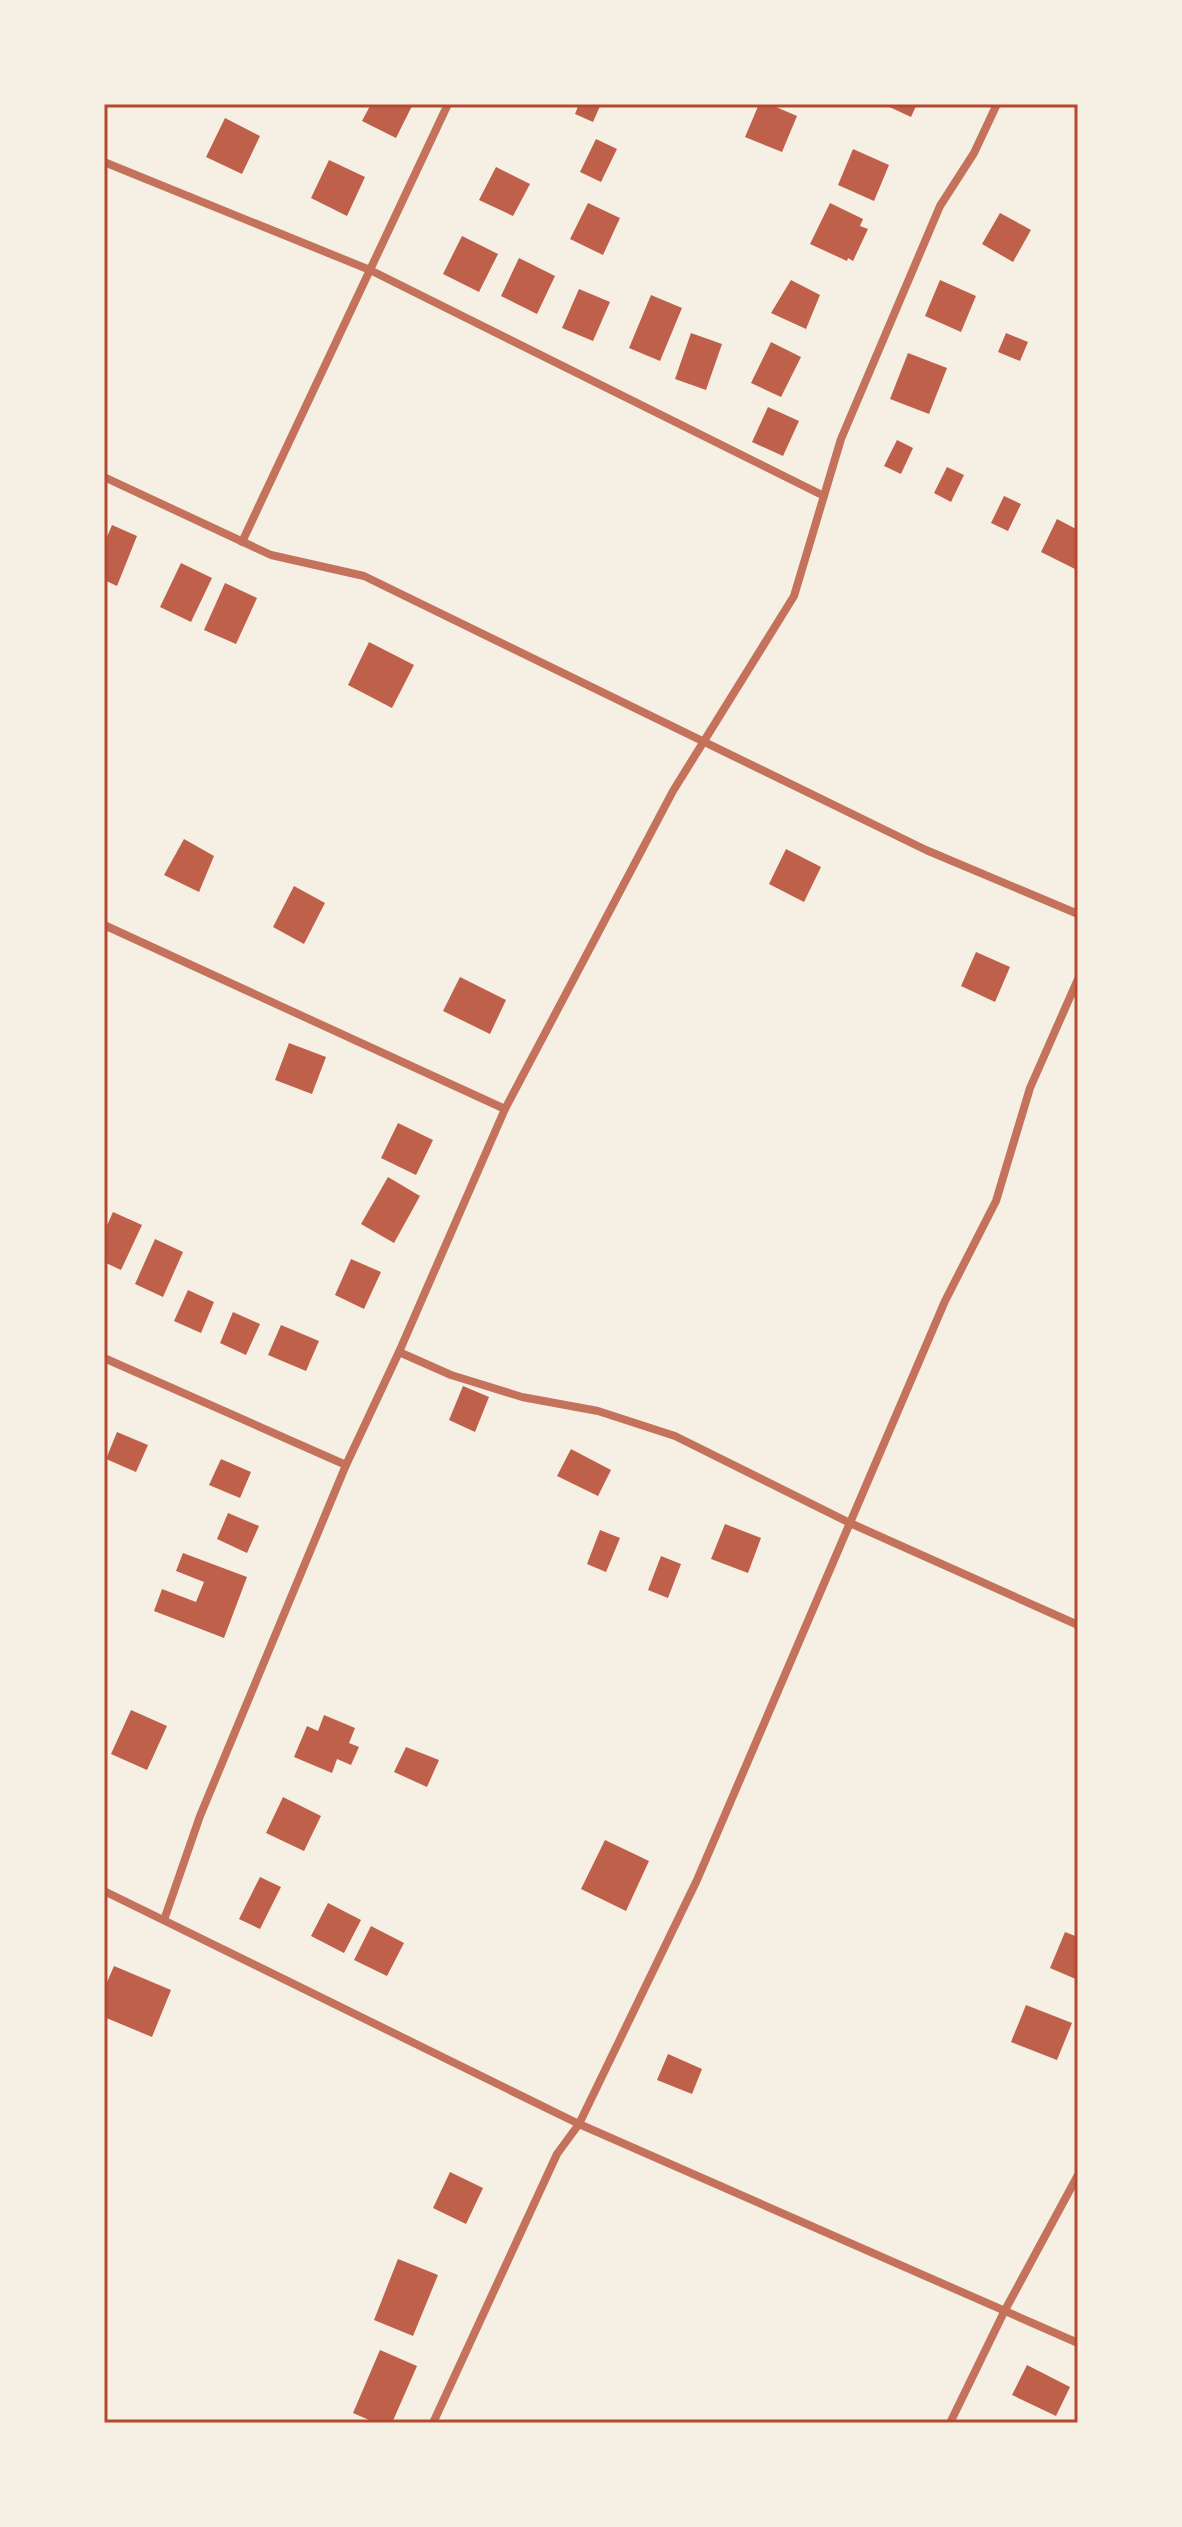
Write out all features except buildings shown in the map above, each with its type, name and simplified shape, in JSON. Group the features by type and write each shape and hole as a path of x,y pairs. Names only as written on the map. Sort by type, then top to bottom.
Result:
{"street":[{"path":"242,542 448,104"},
{"path":"164,1920 200,1816 346,1465 505,1109 673,791 794,596 841,439 940,206 974,153 997,104"},
{"path":"104,162 370,270 824,496"},
{"path":"104,477 271,555 364,576 926,850 1078,914"},
{"path":"104,925 505,1109"},
{"path":"433,2423 557,2154 579,2124 697,1880 945,1301 996,1201 1030,1088 1078,979"},
{"path":"399,1352 451,1375 522,1397 598,1411 675,1436 850,1523 1078,1625"},
{"path":"104,1358 346,1465"},
{"path":"104,1891 579,2124 1078,2343"},
{"path":"950,2423 1004,2312 1078,2175"}]}
